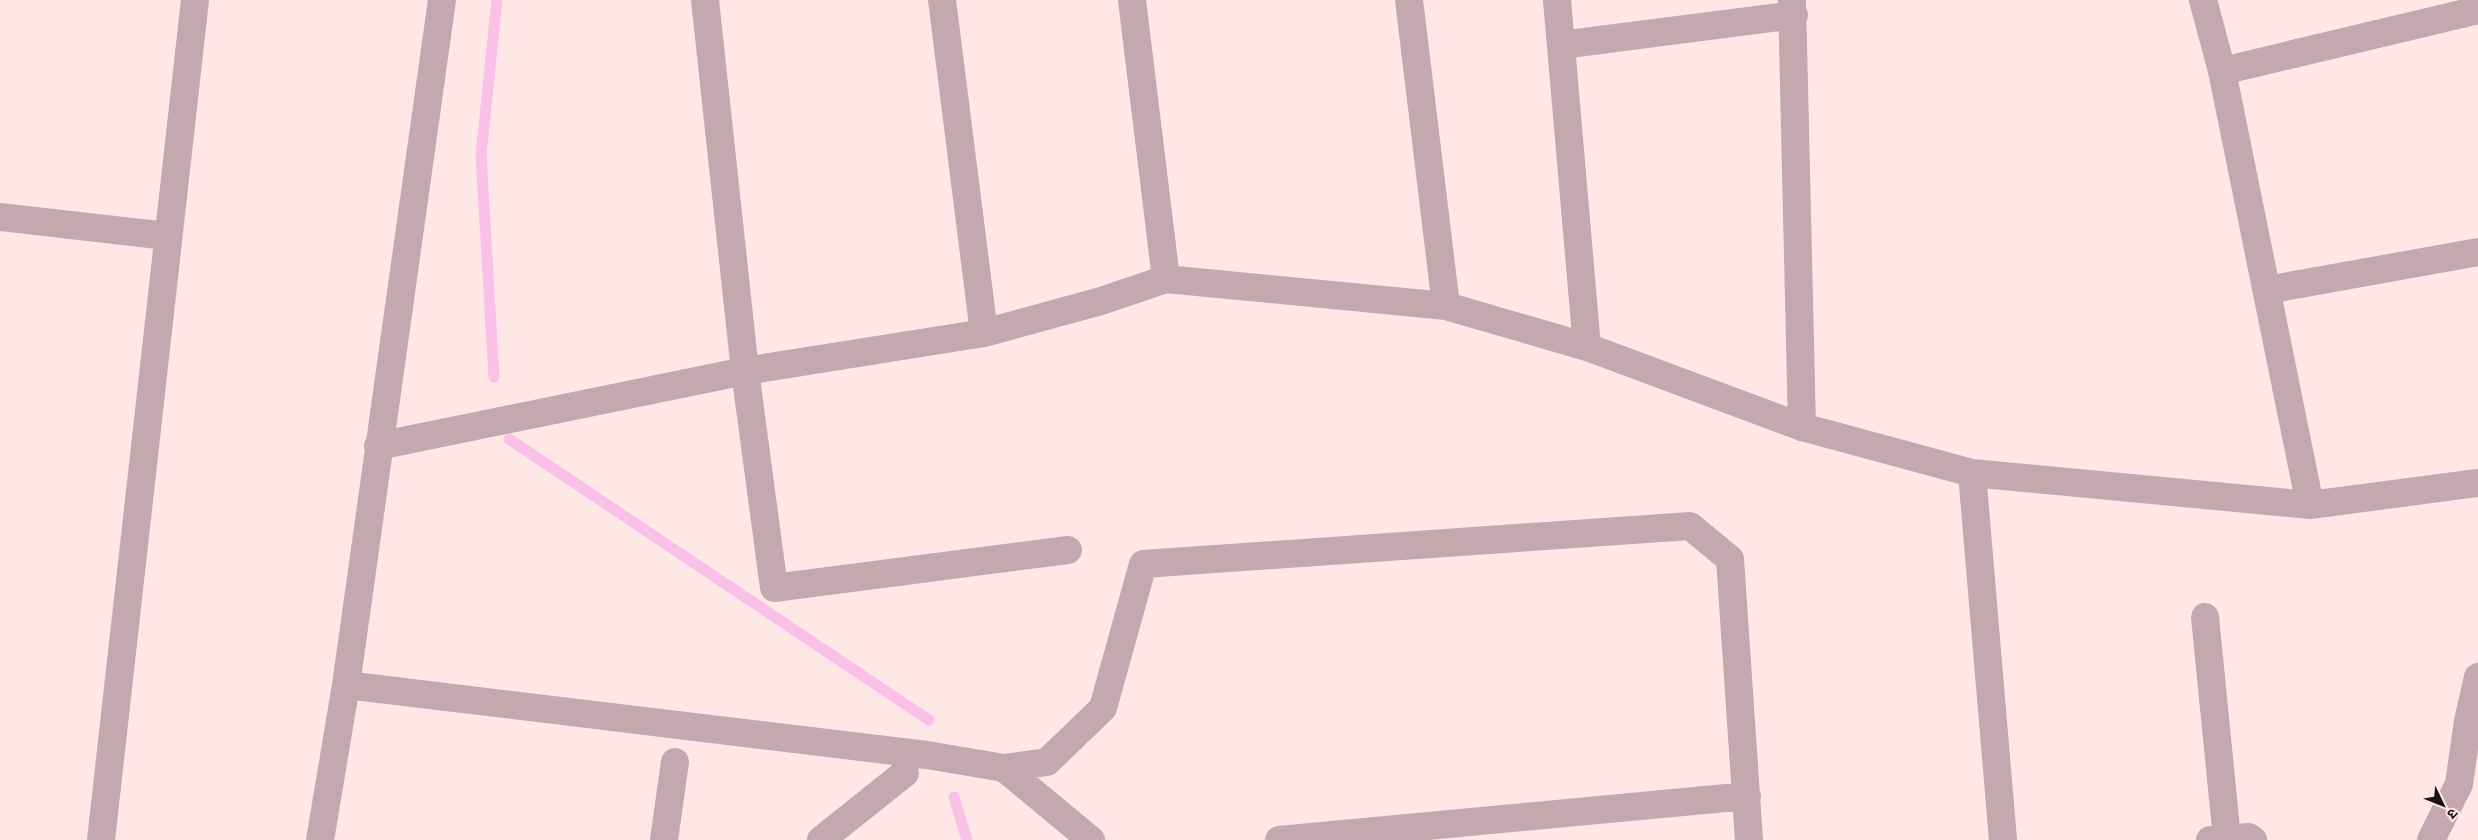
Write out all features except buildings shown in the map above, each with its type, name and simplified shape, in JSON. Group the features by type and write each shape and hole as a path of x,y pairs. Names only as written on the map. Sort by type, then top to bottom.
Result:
{"street":[{"path":"101,840 194,0"},
{"path":"320,840 346,685 442,0"},
{"path":"705,0 745,371 774,588 1068,550"},
{"path":"942,0 984,333"},
{"path":"1132,0 1166,279"},
{"path":"1409,0 1446,306"},
{"path":"1557,0 1588,347"},
{"path":"2203,0 2222,71 2310,505"},
{"path":"1561,45 1793,8 1802,427"},
{"path":"2222,71 2478,10"},
{"path":"0,217 167,236"},
{"path":"2267,290 2478,252"},
{"path":"378,446 745,371 984,333 1101,301 1166,279 1446,306 1588,347 1802,427 1972,473 2310,505 2478,483"},
{"path":"1972,473 2003,840"},
{"path":"346,685 918,754 1004,768 1047,762 1103,708 1143,564 1690,526 1730,559 1749,840"},
{"path":"2205,617 2229,840"},
{"path":"2431,840 2459,784 2473,722 2478,677"},
{"path":"664,840 674,762"},
{"path":"1004,768 1091,840"},
{"path":"821,840 905,773"},
{"path":"1279,840 1747,796"}],"waterway":[{"path":"494,377 481,155 497,0"},
{"path":"509,439 929,720"},
{"path":"954,797 967,840"}]}
